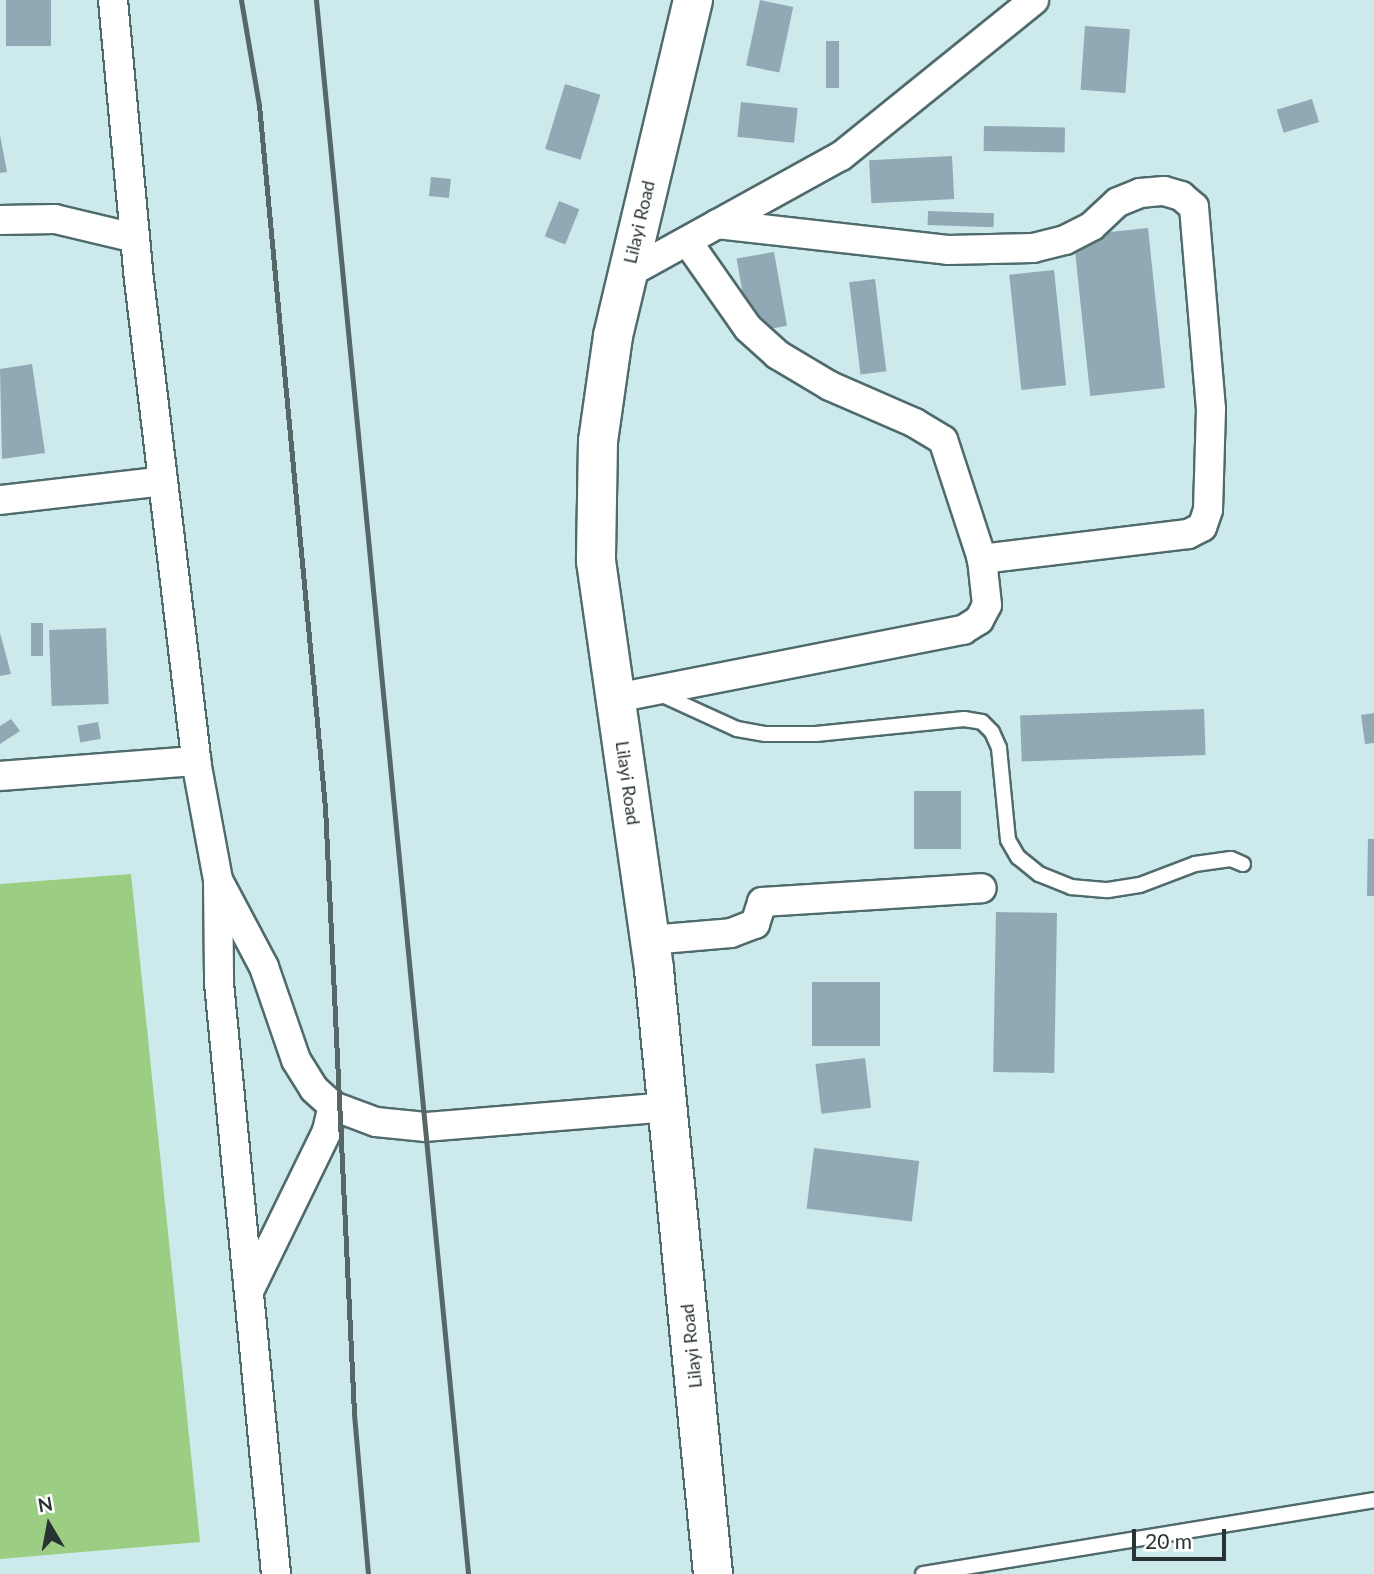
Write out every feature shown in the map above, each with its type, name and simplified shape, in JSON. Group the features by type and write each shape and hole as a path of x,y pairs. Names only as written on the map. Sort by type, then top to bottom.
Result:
{"street":[{"path":"113,0 135,238 196,761 218,880 219,983 276,1574"},
{"name":"Lilayi Road","path":"693,0 627,274 598,441 596,561 650,940 713,1574"},
{"path":"627,274 841,156 1034,0"},
{"path":"717,224 948,250 1033,248 1065,240 1092,226 1118,202 1140,193 1164,191 1181,196 1194,207 1211,409 1208,510 1202,527 1188,534 982,559"},
{"path":"0,220 55,219 135,238"},
{"path":"616,698 963,630 979,620 987,605 982,559 943,440 915,423 830,386 778,355 748,328 687,241"},
{"path":"0,500 163,481"},
{"path":"0,776 196,761"},
{"path":"218,880 264,967 296,1060 314,1089 333,1106 376,1122 426,1127 667,1107"},
{"path":"650,940 731,933 755,924 762,902 982,888"},
{"path":"250,1289 327,1131 333,1106"}],"lane":[{"path":"654,691 737,729 766,734 964,719 982,722 992,732 999,748 1008,840 1018,857 1039,874 1071,887 1108,890 1140,884 1195,864 1231,859 1242,864"},
{"path":"923,1574 1374,1500"}],"green space":[{"path":"131,874 200,1542 0,1559 0,884"}],"building":[{"path":"6,0 51,0 51,46 6,46"},
{"path":"760,0 793,7 779,73 746,66"},
{"path":"1085,26 1130,29 1125,93 1081,90"},
{"path":"826,41 839,41 839,88 826,88"},
{"path":"565,84 600,95 581,160 545,149"},
{"path":"1312,99 1319,122 1284,133 1277,110"},
{"path":"741,102 798,108 794,143 737,137"},
{"path":"984,126 1065,127 1065,152 984,151"},
{"path":"0,135 7,172 0,173"},
{"path":"952,156 954,199 871,203 869,160"},
{"path":"431,177 451,179 449,198 429,196"},
{"path":"559,201 579,209 565,244 545,236"},
{"path":"928,211 994,213 993,227 928,225"},
{"path":"1148,228 1165,388 1090,396 1073,236"},
{"path":"774,252 787,326 750,332 737,259"},
{"path":"1054,270 1066,385 1021,390 1009,275"},
{"path":"875,279 886,371 861,374 849,282"},
{"path":"32,364 45,453 2,459 0,369"},
{"path":"31,623 43,623 43,656 31,656"},
{"path":"106,628 109,704 52,706 49,630"},
{"path":"0,633 11,674 0,676"},
{"path":"1204,709 1206,755 1022,761 1020,715"},
{"path":"1374,713 1374,743 1365,744 1361,715"},
{"path":"11,719 20,731 0,744 0,726"},
{"path":"98,722 101,739 80,742 77,726"},
{"path":"914,791 961,791 961,849 914,849"},
{"path":"1368,839 1374,839 1374,896 1367,896"},
{"path":"996,912 1057,913 1054,1073 993,1072"},
{"path":"812,982 880,982 880,1046 812,1046"},
{"path":"865,1058 871,1108 821,1114 815,1064"},
{"path":"814,1148 919,1161 912,1221 807,1209"}],"railway":[{"path":"241,0 259,105 325,807 354,1414 368,1574"},
{"path":"316,0 468,1574"}]}
